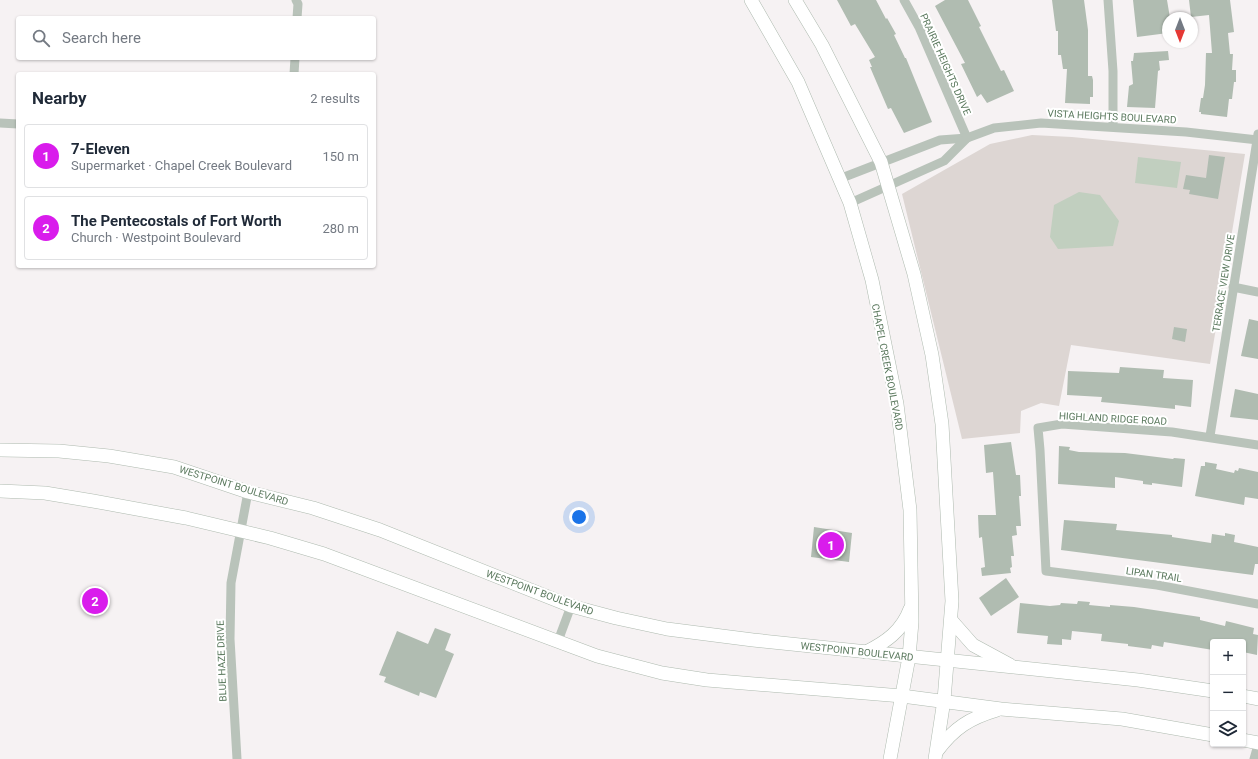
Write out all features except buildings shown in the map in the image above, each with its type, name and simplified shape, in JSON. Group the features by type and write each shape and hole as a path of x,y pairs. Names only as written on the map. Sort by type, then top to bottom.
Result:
{"main road":[{"name":"CHAPEL CREEK BOULEVARD","path":"751,0 798,82 824,139 850,204 872,280 896,404 910,510 912,603 909,657 890,759"},
{"path":"795,0 822,46 881,162 914,274 932,355 942,424 952,601 944,700 936,756"},
{"name":"WESTPOINT BOULEVARD","path":"0,450 59,451 109,456 174,467 248,492 313,508 380,530 571,606 667,629 909,657 1138,680 1210,691"},
{"path":"0,491 45,493 94,501 186,518 241,531 324,554 597,656 669,674 707,680 902,696 1001,708 1122,719 1210,734"},
{"path":"866,652 882,644 895,633 906,619 912,603"},
{"path":"951,620 973,645 1015,668"},
{"path":"1246,697 1258,699"},
{"path":"936,756 948,737 964,723 983,714 1001,708"},
{"path":"1246,741 1258,744"}],"street":[{"path":"296,0 298,4 297,16"},
{"name":"PRAIRIE HEIGHTS DRIVE","path":"904,0 918,27 967,138"},
{"path":"1108,0 1114,71 1113,126"},
{"path":"294,72 295,60"},
{"path":"0,123 16,124"},
{"name":"VISTA HEIGHTS BOULEVARD","path":"839,179 940,140 967,138 994,128 1041,123 1113,126 1258,138"},
{"name":"VISTA HEIGHTS BOULEVARD","path":"850,204 944,161 967,138"},
{"name":"TERRACE VIEW DRIVE","path":"1210,436 1258,138"},
{"path":"1233,287 1258,292"},
{"name":"HIGHLAND RIDGE ROAD","path":"1046,571 1038,428 1062,424 1210,436 1258,445"},
{"name":"BLUE HAZE DRIVE","path":"238,759 230,639 231,583 248,492"},
{"name":"LIPAN TRAIL","path":"1046,571 1179,589 1258,604"},
{"path":"558,641 571,606"},
{"path":"1254,759 1258,744"}],"shaded area":[{"path":"1032,135 1072,137 1245,154 1210,364 1071,345 1059,406 1041,403 1021,411 1020,433 962,439 902,194 990,144"},
{"path":"1138,157 1181,162 1177,188 1135,183"},
{"path":"1079,192 1100,195 1119,221 1113,246 1058,249 1050,237 1054,205"}],"place":[{"name":"7-Eleven","path":"831,545"},
{"name":"The Pentecostals of Fort Worth","path":"95,601"}]}
